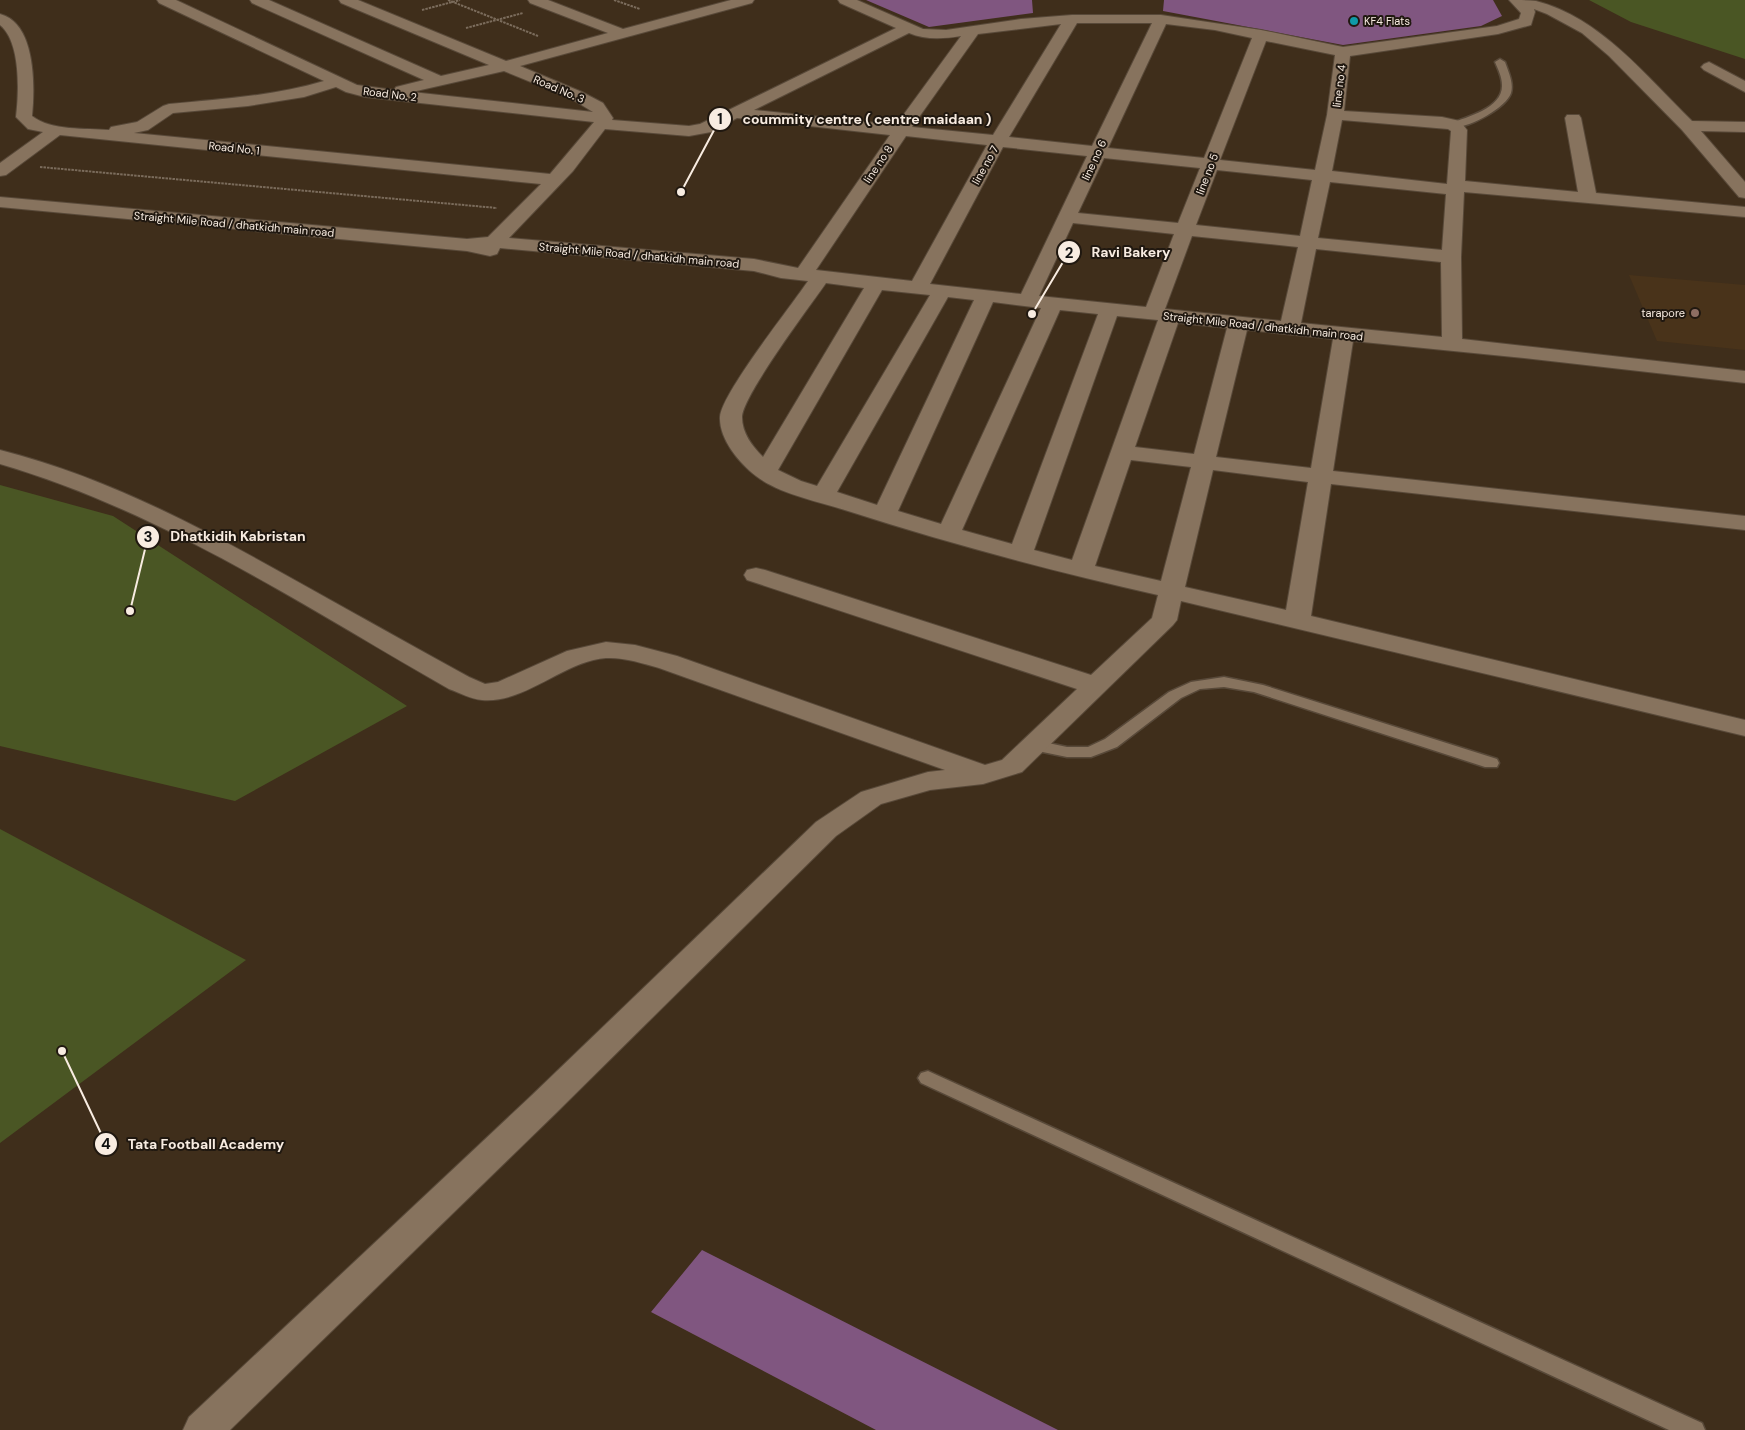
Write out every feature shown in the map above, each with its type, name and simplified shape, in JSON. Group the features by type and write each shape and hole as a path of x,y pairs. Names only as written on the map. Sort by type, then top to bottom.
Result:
{"street":[{"name":"Road No. 2","path":"164,0 352,89 689,131 705,128 907,28"},
{"path":"257,0 439,81"},
{"name":"Road No. 3","path":"346,0 576,95 597,106 603,121"},
{"path":"535,0 623,34"},
{"path":"690,0 715,9"},
{"path":"365,92 399,90 504,66 747,0"},
{"path":"845,0 921,33 946,34 1021,23 1072,19 1161,19 1261,34 1343,52"},
{"name":"line no 4","path":"1290,328 1335,115 1343,52 1498,30 1526,22 1528,12 1516,0"},
{"path":"1520,0 1552,11 1587,30 1614,52 1688,126 1745,193"},
{"name":"Road No. 1","path":"0,18 15,31 20,47 26,104 24,117 34,124 58,130 554,180"},
{"name":"line no 7","path":"918,288 998,141 1072,19"},
{"name":"line no 6","path":"1027,301 1161,19"},
{"name":"line no 8","path":"973,30 900,132 739,394 731,416 735,438 765,472 793,486 884,516 1020,555 1745,728"},
{"name":"line no 5","path":"1081,570 1122,452 1186,230 1261,34"},
{"path":"1709,67 1745,87"},
{"path":"103,134 142,126 169,109 248,101 304,92 338,82"},
{"path":"735,113 1322,176 1745,212"},
{"path":"1335,115 1442,122 1454,125 1459,130 1451,257 1452,344"},
{"path":"1573,118 1588,198"},
{"path":"492,246 554,180 603,121"},
{"path":"1688,126 1745,128"},
{"path":"5,168 58,130"},
{"name":"Straight Mile Road / dhatkidh main road","path":"0,202 492,246 751,272 781,272 1109,310 1344,335 1452,344 1745,377"},
{"path":"1068,216 1451,257"},
{"path":"765,472 876,284"},
{"path":"824,496 942,291"},
{"path":"884,516 986,296"},
{"path":"948,534 1053,303"},
{"path":"1020,555 1109,310"},
{"path":"203,1430 543,1105 826,829 871,798 928,781 984,774 1012,766 1164,620 1238,323"},
{"path":"1297,621 1344,335"},
{"path":"1122,452 1745,523"},
{"path":"0,457 55,473 146,510 234,556 459,683 482,692 504,690 576,657 606,650 635,653 668,662 984,774"},
{"path":"756,575 1096,686"}],"lane":[{"path":"1454,125 1490,110 1503,98 1507,86 1500,62"},
{"path":"1034,744 1067,752 1091,752 1111,743 1175,695 1197,685 1224,682 1257,688 1491,764"},
{"path":"928,1078 1693,1430"}],"path":[{"path":"448,0 568,49"},
{"path":"389,18 460,0"},
{"path":"433,37 551,6"},
{"path":"5,168 525,211"}],"shaded area":[{"name":"tarapore","path":"1629,275 1745,285 1745,350 1657,341"}],"green space":[{"path":"1589,0 1745,0 1745,59 1631,22"},
{"path":"0,485 113,516 407,706 235,801 0,746"},
{"path":"0,829 246,960 0,1143"}],"building":[{"path":"866,0 1032,0 1033,13 929,27"},
{"name":"KF4 Flats","path":"1164,0 1493,0 1502,16 1481,26 1343,45 1163,11"},
{"path":"702,1250 1058,1430 876,1430 651,1312"}],"place":[{"name":"KF4 Flats","path":"1354,21"},
{"name":"coummity centre ( centre maidaan )","path":"681,192"},
{"name":"tarapore","path":"1695,313"},
{"name":"Ravi Bakery","path":"1032,314"},
{"name":"Dhatkidih Kabristan","path":"130,611"},
{"name":"Tata Football Academy","path":"62,1051"}]}
